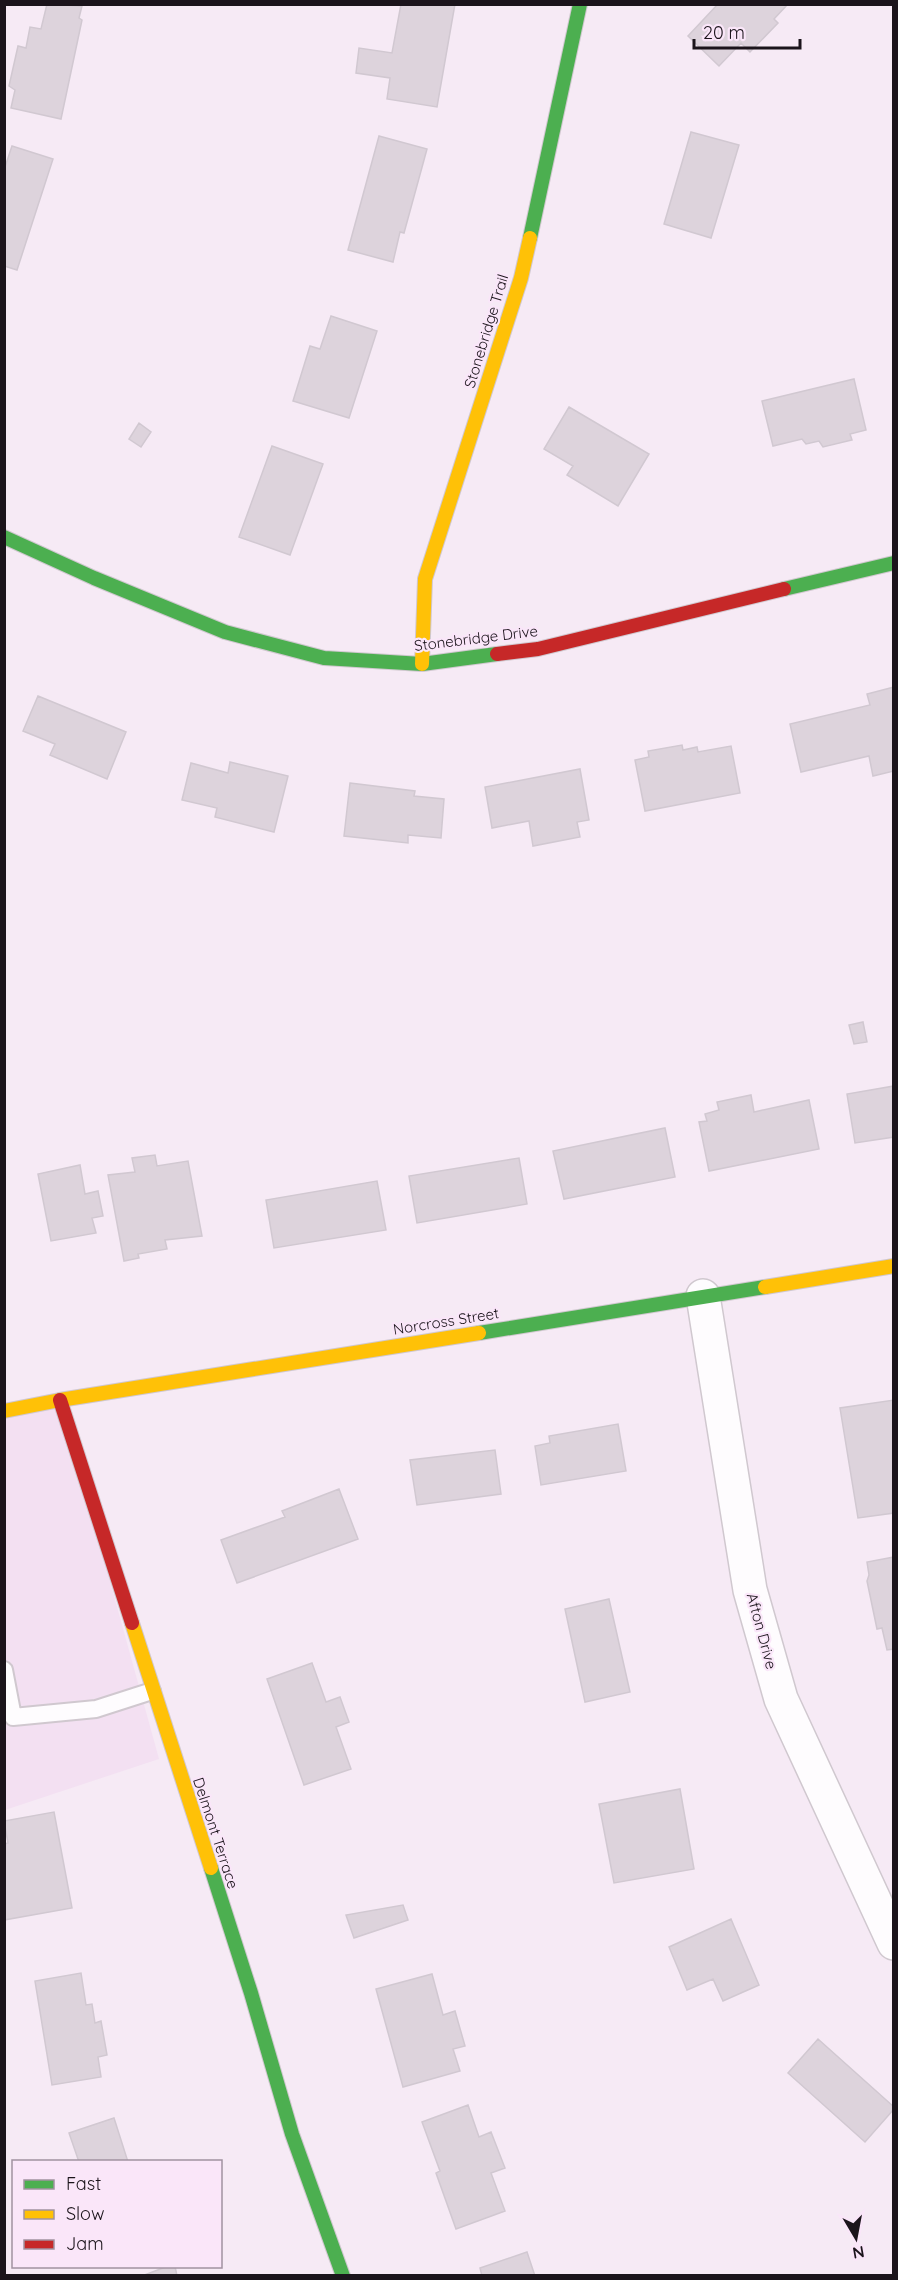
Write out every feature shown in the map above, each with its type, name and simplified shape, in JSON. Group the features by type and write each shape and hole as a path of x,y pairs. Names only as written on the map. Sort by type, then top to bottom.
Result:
{"street":[{"name":"Stonebridge Trail","path":"423,664 425,579 521,278 580,4"},
{"name":"Stonebridge Drive","path":"4,537 94,578 225,632 324,658 423,664 538,649 894,563"},
{"name":"Norcross Street","path":"4,1411 60,1400 894,1266"},
{"name":"Afton Drive","path":"703,1296 750,1590 781,1699 894,1943"},
{"name":"Delmont Terrace","path":"60,1400 251,1993 292,2134 343,2276"}],"lane":[{"path":"4,1670 13,1717 96,1709 152,1691"}],"shaded area":[{"path":"60,1400 159,1759 5,1810 4,1411"}],"building":[{"path":"47,4 82,6 79,18 82,20 61,119 11,108 15,90 9,86 18,46 26,48 30,27 41,29"},
{"path":"401,4 455,4 437,107 387,99 390,78 356,73 359,48 392,53"},
{"path":"718,4 788,4 774,19 778,23 750,52 741,43 719,66 688,36"},
{"path":"691,132 739,145 711,238 664,224"},
{"path":"379,136 427,149 404,233 400,232 393,262 348,250"},
{"path":"12,146 53,159 17,270 4,266 4,170"},
{"path":"331,316 377,331 349,418 293,401 310,346 320,349"},
{"path":"854,379 866,430 850,434 852,440 823,447 819,441 806,444 802,439 773,446 762,401"},
{"path":"569,407 649,454 618,506 567,475 573,466 544,449"},
{"path":"139,423 151,432 141,447 129,439"},
{"path":"272,446 323,464 290,555 239,537"},
{"path":"894,687 894,771 873,776 869,756 801,772 790,724 870,705 867,694"},
{"path":"38,696 126,732 107,779 50,755 55,744 23,731"},
{"path":"682,745 683,750 697,747 698,752 731,746 740,793 645,811 635,760 649,757 648,751"},
{"path":"230,762 288,776 274,832 215,817 217,808 182,800 191,763 228,773"},
{"path":"580,769 589,820 577,822 580,837 533,846 529,821 492,828 485,787"},
{"path":"350,783 415,791 414,796 444,799 441,838 408,835 408,843 344,836"},
{"path":"863,1022 867,1042 854,1044 849,1025"},
{"path":"894,1086 894,1137 855,1143 847,1094"},
{"path":"751,1095 754,1112 809,1100 819,1149 709,1171 699,1122 707,1121 705,1114 719,1110 717,1102"},
{"path":"665,1128 675,1177 564,1199 553,1151"},
{"path":"155,1155 157,1166 188,1161 202,1236 165,1240 167,1249 138,1254 139,1258 124,1261 108,1175 135,1172 132,1158"},
{"path":"519,1158 527,1204 417,1223 409,1176"},
{"path":"80,1165 85,1194 98,1191 103,1216 92,1218 96,1233 51,1241 38,1174"},
{"path":"377,1181 386,1230 274,1248 266,1200"},
{"path":"894,1400 894,1513 858,1518 840,1408"},
{"path":"618,1424 626,1471 541,1485 535,1446 550,1443 549,1436"},
{"path":"495,1450 501,1494 417,1505 410,1460"},
{"path":"339,1489 358,1539 237,1583 221,1540 285,1517 282,1511"},
{"path":"894,1557 894,1649 887,1650 882,1628 877,1629 867,1581 869,1575 867,1562"},
{"path":"609,1599 630,1692 585,1702 565,1609"},
{"path":"312,1663 326,1702 340,1697 349,1722 336,1727 351,1769 304,1785 267,1679"},
{"path":"680,1789 694,1869 614,1883 599,1804"},
{"path":"54,1812 72,1908 4,1920 4,1844 8,1843 4,1821"},
{"path":"403,1905 408,1920 354,1938 346,1915"},
{"path":"731,1919 759,1985 723,2001 713,1979 687,1990 669,1947"},
{"path":"81,1973 86,2005 92,2004 95,2023 101,2021 107,2055 98,2057 101,2077 52,2085 35,1981"},
{"path":"432,1974 443,2015 455,2011 465,2046 453,2049 460,2071 403,2087 376,1989"},
{"path":"818,2039 894,2107 865,2142 788,2073"},
{"path":"468,2105 479,2137 491,2132 505,2168 491,2173 505,2211 456,2229 436,2173 440,2171 422,2122"},
{"path":"114,2118 127,2160 78,2160 69,2133"},
{"path":"527,2252 535,2276 482,2276 480,2268"},
{"path":"163,2268 175,2268 177,2276 142,2276"}],"traffic: fast":[{"path":"530,238 580,4"},
{"path":"4,537 94,578 225,632 324,658 422,664 497,654"},
{"path":"784,589 894,563"},
{"path":"479,1333 765,1287"},
{"path":"211,1868 251,1993 292,2134 343,2276"}],"traffic: slow":[{"path":"422,664 425,579 521,278 530,238"},
{"path":"765,1287 894,1266"},
{"path":"4,1411 479,1333"},
{"path":"132,1623 211,1868"}],"traffic: jam":[{"path":"497,654 538,649 784,589"},
{"path":"60,1400 132,1623"}]}
